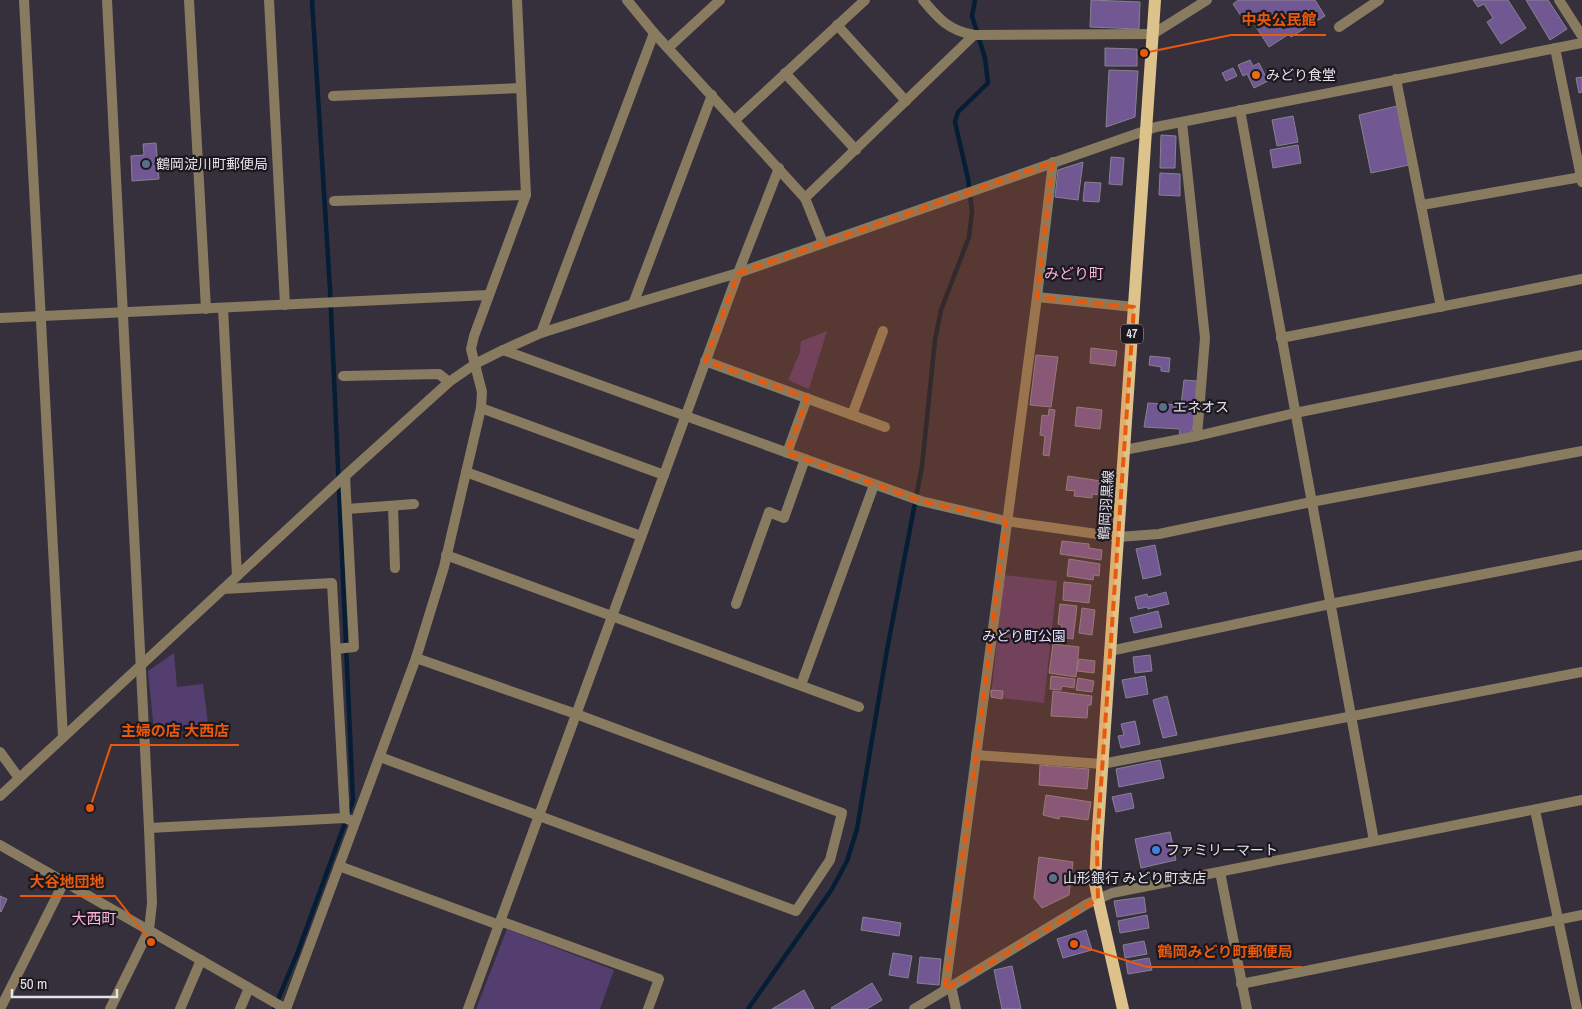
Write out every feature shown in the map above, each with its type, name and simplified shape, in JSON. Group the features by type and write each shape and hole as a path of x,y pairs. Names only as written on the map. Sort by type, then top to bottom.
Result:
{"main road":[{"name":"鶴岡羽黒線","path":"1123,1009 1098,899 1096,843 1155,0"}],"street":[{"path":"24,0 63,737"},
{"path":"107,0 152,903 149,930 110,1009"},
{"path":"190,0 206,308"},
{"path":"269,0 284,305"},
{"path":"0,845 286,1009 416,658 446,555 481,408 482,392 472,349 474,336 526,195 517,0"},
{"path":"627,0 668,48 805,198 823,244"},
{"path":"668,48 720,0"},
{"path":"735,120 865,0"},
{"path":"923,0 942,22 951,28 975,35 1153,34 1207,0"},
{"path":"1339,26 1379,0"},
{"path":"1559,0 1582,36"},
{"path":"837,25 906,101"},
{"path":"541,333 654,32"},
{"path":"805,198 975,35"},
{"path":"0,796 449,382 475,364 503,350 541,333 738,273 1156,127 1582,43"},
{"path":"1422,205 1581,180 1555,48"},
{"path":"785,73 856,150"},
{"path":"1396,79 1442,307"},
{"path":"333,96 521,88"},
{"path":"633,304 712,95"},
{"path":"1240,110 1374,841"},
{"path":"1182,122 1205,338 1197,436"},
{"path":"956,1009 948,988 976,755 1053,162"},
{"path":"468,1009 738,273 779,168"},
{"path":"334,201 526,195"},
{"path":"1281,338 1582,279"},
{"path":"0,318 488,295"},
{"path":"1036,297 1134,308"},
{"path":"223,308 237,576"},
{"path":"852,415 883,330"},
{"path":"503,350 921,501 1006,521 1118,537 1159,534 1311,502 1582,451"},
{"path":"1124,450 1197,436 1295,413 1582,356"},
{"path":"706,361 885,427"},
{"path":"343,376 439,374 449,382"},
{"path":"787,453 807,398"},
{"path":"481,408 664,475"},
{"path":"736,604 769,512 784,518 805,460"},
{"path":"466,472 641,536"},
{"path":"336,649 354,647 345,476"},
{"path":"801,686 874,485"},
{"path":"347,509 414,504"},
{"path":"393,506 395,568"},
{"path":"446,555 860,707"},
{"path":"1110,651 1330,604 1582,555"},
{"path":"223,589 332,583 345,818"},
{"path":"380,757 796,911 830,860 842,813 576,714 416,658"},
{"path":"976,755 1102,764 1582,672"},
{"path":"0,752 18,778"},
{"path":"914,1009 1098,899 1112,893 1582,800"},
{"path":"1535,810 1577,1009"},
{"path":"149,828 345,818 355,823"},
{"path":"339,866 659,979 648,1009"},
{"path":"1220,872 1247,1009"},
{"path":"0,1009 64,882"},
{"path":"1241,984 1582,915"},
{"path":"180,1009 200,960"},
{"path":"240,1009 249,988"}],"highlighted area":[{"path":"1053,162 1037,297 1134,307 1097,843 1098,899 945,990 1006,521 921,501 787,453 807,398 705,361 738,273"}],"green space":[{"path":"827,331 809,389 788,380 800,352 801,341"},
{"name":"みどり町公園","path":"1004,575 1057,581 1044,703 991,697"},
{"path":"174,653 177,687 203,684 208,724 154,731 148,671"},
{"path":"507,929 614,970 600,1009 476,1009"}],"building":[{"path":"1091,0 1140,2 1139,29 1090,27"},
{"path":"1238,0 1315,0 1325,16 1291,37 1289,34 1269,47 1247,13 1241,16 1233,4"},
{"path":"1473,0 1508,0 1526,28 1501,44 1487,22 1493,18 1484,4 1478,7"},
{"path":"1526,0 1548,0 1567,29 1550,40"},
{"path":"1105,48 1137,49 1137,66 1105,66"},
{"name":"みどり食堂","path":"1250,60 1253,66 1259,63 1268,81 1254,88 1247,74 1243,76 1238,65"},
{"path":"1233,68 1237,76 1226,81 1222,73"},
{"path":"1109,70 1138,71 1135,117 1106,127"},
{"path":"1582,77 1582,92 1579,93 1576,78"},
{"path":"1397,106 1409,165 1371,173 1359,115"},
{"path":"1293,116 1298,142 1277,146 1272,120"},
{"path":"1161,135 1176,136 1175,168 1160,168"},
{"path":"156,143 159,179 132,181 131,156 144,155 143,144"},
{"path":"1298,145 1301,163 1273,168 1270,150"},
{"path":"1111,157 1124,158 1122,185 1109,184"},
{"path":"1083,162 1078,200 1055,197 1058,170"},
{"path":"1160,173 1180,174 1180,196 1159,195"},
{"path":"1085,182 1101,183 1099,202 1083,201"},
{"path":"1091,348 1117,351 1115,366 1090,363"},
{"path":"1036,355 1058,357 1051,407 1030,405"},
{"path":"1150,356 1170,358 1169,372 1161,371 1161,367 1149,365"},
{"path":"1184,380 1197,381 1193,429 1189,435 1179,437 1180,429 1144,427 1148,403 1181,405"},
{"path":"1077,407 1102,410 1100,429 1075,426"},
{"path":"1049,409 1055,410 1049,456 1043,455 1045,436 1040,435 1042,415 1048,416"},
{"path":"1068,476 1101,481 1100,495 1092,494 1092,498 1074,496 1075,491 1066,490"},
{"path":"1062,541 1089,544 1089,548 1102,550 1101,560 1060,554"},
{"path":"1155,545 1161,575 1143,579 1136,549"},
{"path":"1069,559 1100,564 1099,576 1094,575 1093,580 1067,576"},
{"path":"1064,582 1091,585 1089,603 1063,600"},
{"path":"1166,592 1169,604 1148,609 1147,607 1138,609 1135,597 1147,594 1148,597"},
{"path":"1060,604 1077,606 1073,639 1060,637 1062,625 1058,624"},
{"path":"1082,608 1095,610 1092,635 1079,633"},
{"path":"1158,611 1162,627 1134,633 1130,618"},
{"path":"1053,644 1079,647 1076,677 1049,673"},
{"path":"1150,655 1152,671 1135,673 1133,657"},
{"path":"1079,659 1095,661 1094,673 1077,671"},
{"path":"1051,676 1075,679 1074,688 1062,686 1061,690 1050,689"},
{"path":"1145,676 1148,694 1126,698 1122,680"},
{"path":"1078,678 1094,681 1092,692 1076,690"},
{"path":"991,690 1003,691 1002,699 991,697"},
{"path":"1053,691 1092,696 1091,705 1088,705 1087,718 1051,716"},
{"path":"1167,696 1177,735 1163,738 1153,700"},
{"path":"1135,721 1140,744 1121,748 1118,736 1124,735 1121,724"},
{"path":"1160,760 1164,778 1119,787 1116,769"},
{"path":"1040,765 1089,769 1087,789 1039,785"},
{"path":"1131,793 1134,808 1116,812 1112,797"},
{"path":"1046,795 1091,802 1088,820 1060,816 1059,819 1043,815"},
{"name":"ファミリーマート","path":"1170,832 1176,860 1141,868 1135,839"},
{"name":"山形銀行 みどり町支店","path":"1039,857 1073,862 1069,895 1042,908 1034,898"},
{"path":"0,896 7,899 1,912 0,911"},
{"path":"1144,897 1146,912 1117,917 1114,901"},
{"path":"1147,915 1149,928 1120,933 1118,921"},
{"path":"863,917 901,923 899,936 861,930"},
{"path":"1086,930 1092,950 1063,958 1057,939"},
{"path":"1144,941 1147,954 1125,958 1123,945"},
{"path":"893,953 912,956 908,978 889,975"},
{"path":"920,957 941,959 939,985 917,983"},
{"path":"1149,958 1152,970 1128,974 1126,962"},
{"path":"1012,966 1021,1009 1002,1009 994,970"},
{"path":"872,983 882,1000 867,1009 831,1008"},
{"path":"804,990 814,1009 772,1009"}],"waterway":[{"path":"274,1009 297,954 353,801 330,289 312,0"},
{"path":"748,1009 832,889 847,861 857,829 887,650 922,466 935,340 941,310 969,237 972,211 968,179 955,122 958,112 988,83 985,58 972,16 975,0"}],"place":[{"name":"中央公民館","path":"1144,53"},
{"name":"みどり食堂","path":"1256,75"},
{"name":"鶴岡淀川町郵便局","path":"146,164"},
{"name":"エネオス","path":"1163,407"},
{"name":"主婦の店 大西店","path":"90,808"},
{"name":"ファミリーマート","path":"1156,850"},
{"name":"山形銀行 みどり町支店","path":"1053,878"},
{"name":"大谷地団地","path":"151,942"},
{"name":"鶴岡みどり町郵便局","path":"1074,944"}],"district":[{"name":"みどり町","path":"1074,273"},
{"name":"大西町","path":"94,918"}]}
